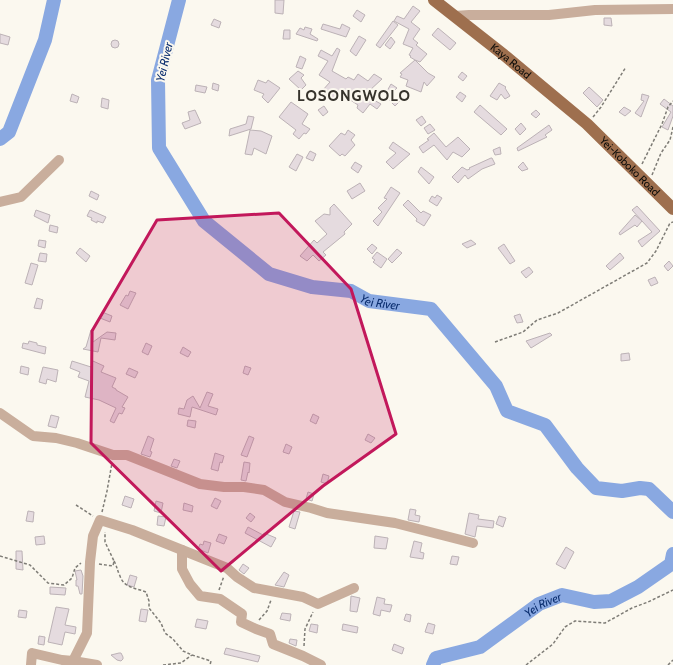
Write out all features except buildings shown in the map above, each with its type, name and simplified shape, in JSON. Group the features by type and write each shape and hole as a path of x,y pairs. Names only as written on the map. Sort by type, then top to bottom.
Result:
{"main road":[{"name":"Kaya Road","path":"434,0 504,55 587,124"},
{"name":"Yei-Koboko Road","path":"587,124 673,209"}],"street":[{"path":"454,16 549,15 595,10 673,9"},
{"path":"0,202 21,197 59,160"},
{"path":"0,413 33,436 56,438 77,443 113,455 127,454 200,484 264,490 285,502 327,513 395,523 473,543"},
{"path":"73,663 87,633 90,562 93,536 100,520 132,530 227,568 237,577 254,588 303,597 318,604 354,588"},
{"path":"182,550 182,569 190,584 200,596 220,599 242,614 241,622 270,634 272,644 301,660 321,665"},
{"path":"30,665 32,653 73,663 97,665"}],"path":[{"path":"587,124 601,107 626,67"},
{"path":"638,174 662,124 668,107 673,101"},
{"path":"648,184 661,153 670,140 673,127"},
{"path":"495,342 523,332 537,320 558,314 647,263 656,251 670,223 673,222"},
{"path":"76,505 100,520 113,455"},
{"path":"104,530 105,542 123,582 129,587 146,592 149,601 149,608 161,623 165,633 173,639 183,651 211,661 210,665"},
{"path":"0,556 30,565 48,583 64,585 72,578 75,568 81,563 90,562 113,566 114,561"},
{"path":"220,599 218,593 227,568"},
{"path":"526,665 553,644 565,627 570,624 575,622 605,623 632,608 673,590"},
{"path":"256,629 259,620 268,611 271,600 271,591"},
{"path":"301,660 305,629 318,604"},
{"path":"163,665 181,663 192,655"},
{"path":"668,665 673,660"}],"highlighted area":[{"path":"279,213 351,289 396,434 323,486 221,571 91,443 92,331 157,220"}],"waterway":[{"name":"Yei River","path":"0,139 9,132 45,40 54,0"},
{"name":"Yei River","path":"179,0 158,80 159,148 204,221 269,274 312,287 351,291 369,301 431,309 496,386 507,411 545,425 577,468 596,488 622,491 640,488 649,489 673,512"},
{"name":"Yei River","path":"433,665 436,658 480,647 539,604 562,595 594,602 611,601 638,587 671,564 673,554"}],"district":[{"name":"LOSONGWOLO","path":"354,96"}]}
